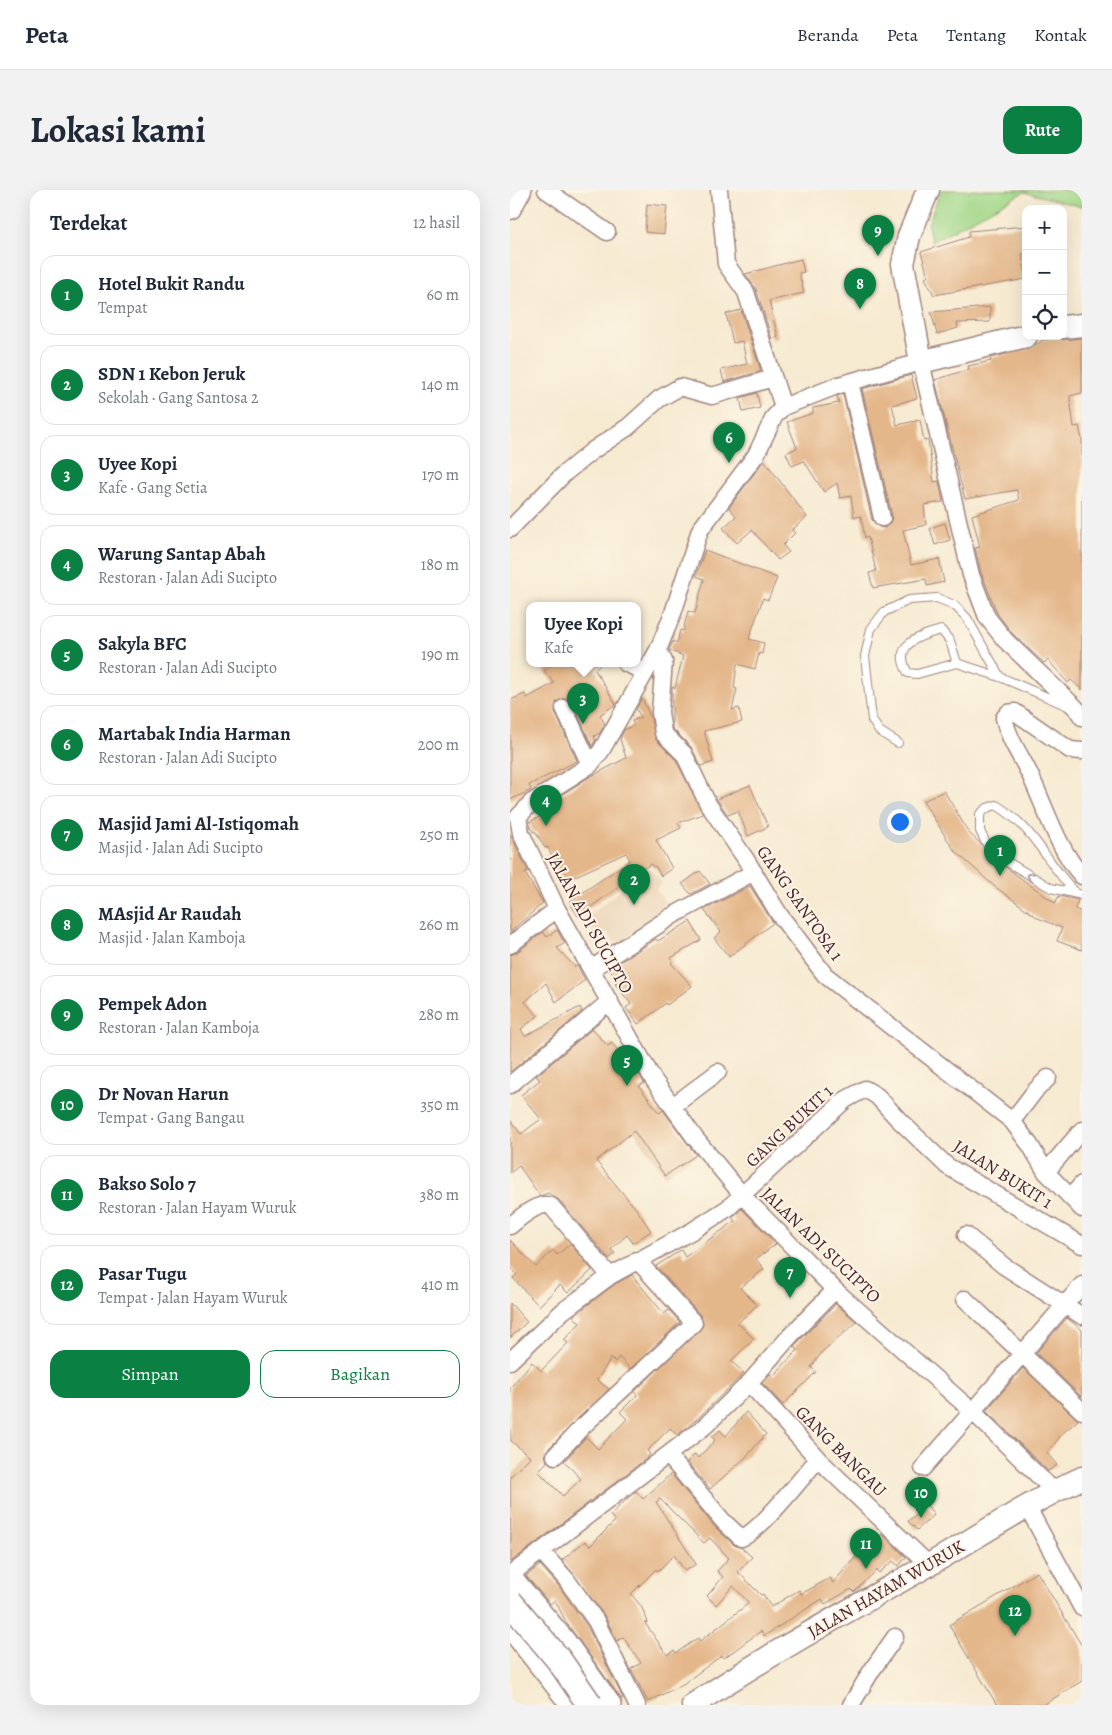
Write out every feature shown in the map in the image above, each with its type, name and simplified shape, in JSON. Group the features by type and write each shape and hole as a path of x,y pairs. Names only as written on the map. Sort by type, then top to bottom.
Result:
{"main road":[{"path":"510,1579 583,1668 601,1704"},
{"path":"510,1602 559,1660 601,1704"},
{"path":"510,1624 567,1695 579,1689 585,1680 583,1668"},
{"path":"581,1705 584,1700 592,1696 597,1696 601,1704"}],"street":[{"path":"546,190 606,232"},
{"path":"719,190 726,264 746,292 782,407 850,382 1022,337"},
{"path":"928,190 904,257 921,362 971,575 981,605 1005,640 1080,713"},
{"path":"1067,327 1082,325"},
{"path":"511,525 592,451 628,427 660,399 680,387 712,396 773,378"},
{"path":"850,382 882,518"},
{"name":"JALAN ADI SUCIPTO","path":"782,407 774,417 756,455 700,530 673,613 658,650 601,751 590,765 532,802 519,813 514,821 557,909 653,1079 695,1138 743,1196 836,1290 972,1411 1054,1491"},
{"name":"GANG SANTOSA 1","path":"658,650 664,661 660,712 663,733 684,754 708,804 754,872 779,914 825,975 1012,1121 1030,1145 1046,1172 1076,1203"},
{"path":"634,667 645,672"},
{"path":"564,708 590,765"},
{"path":"1082,751 1070,750 1015,712 1008,713 1004,718 1014,749 1030,774 1064,848 1082,876"},
{"path":"591,969 672,916 754,872"},
{"path":"510,945 557,909"},
{"path":"510,1085 610,1001"},
{"path":"672,1106 718,1072"},
{"path":"1012,1121 1035,1091 1048,1078"},
{"name":"GANG BUKIT 1","path":"510,1361 563,1311 610,1276 692,1232 743,1196 845,1100 865,1089"},
{"name":"JALAN BUKIT 1","path":"865,1089 877,1096 948,1166 1082,1245"},
{"path":"1046,1172 1082,1130"},
{"path":"1076,1203 1082,1184"},
{"path":"510,1226 544,1204 551,1206 610,1276"},
{"path":"966,1235 1004,1266 1065,1303 1082,1316"},
{"path":"555,1456 588,1421 694,1323 638,1260"},
{"path":"923,1468 1082,1285"},
{"path":"510,1575 704,1427 749,1383 790,1336 836,1290"},
{"path":"965,1298 1082,1410"},
{"name":"GANG BANGAU","path":"749,1383 818,1459 929,1565"},
{"path":"668,1456 741,1538 750,1534 818,1459"},
{"name":"JALAN HAYAM WURUK","path":"693,1705 757,1663 929,1565 1027,1506 1082,1478"},
{"path":"1027,1506 1082,1608"},
{"path":"540,1551 566,1579 596,1621 637,1705"},
{"path":"851,1705 872,1670 896,1638"}],"lane":[{"path":"898,743 879,731 872,720 865,656 872,629 884,612 909,600 937,598 954,606 967,618 1000,677"},
{"path":"957,663 950,641 941,630 914,638 904,650 903,664 908,673 917,674 957,663 1000,677 1080,713"},
{"path":"996,805 1014,815 1029,831 1060,876 1079,894 1051,888 1006,861 986,843 980,831 980,814 987,808 996,805"}],"shaded area":[{"path":"649,867 662,883 655,889 667,904 617,945 607,932 601,938 585,919"}],"green space":[{"path":"941,190 1082,190 1082,207 1024,192 931,242 928,224"}],"building":[{"path":"647,204 667,206 664,234 645,232"},
{"path":"1022,226 1022,280 934,295 925,278 928,276 921,252 969,237 969,231"},
{"path":"801,259 804,272 799,273 804,293 769,301 778,337 772,339 756,289 745,274"},
{"path":"990,307 990,322 957,323 958,328 937,334 931,312"},
{"path":"741,310 761,371 724,382 721,370 747,364 742,341 733,343 726,314"},
{"path":"1082,338 1082,393 1070,396 1070,399 1074,427 1079,426 1082,440 1082,690 1071,680 1068,683 1048,660 1044,663 1012,633 998,615 981,572 975,548 980,547 972,515 1019,500 1017,490 965,499 935,380 969,369 968,366 991,361 990,358 1029,349 1043,340"},
{"path":"911,375 917,398 892,405 897,425 920,420 924,441 928,440 934,482 939,481 943,502 924,505 926,525 903,530 911,565 939,559 944,582 927,586 926,579 873,588 869,573 876,571 868,537 865,538 861,516 854,517 851,496 840,498 837,483 824,492 804,461 792,466 786,453 797,448 787,422 813,413 813,408 839,403 837,396 843,394 872,520 879,527 885,528 891,521 892,516 862,389"},
{"path":"757,393 760,408 743,412 740,398"},
{"path":"764,460 807,517 792,530 795,533 783,545 789,552 778,560 752,530 737,543 723,528 736,516 729,508"},
{"path":"945,523 950,540 935,545 930,528"},
{"path":"705,550 777,578 768,600 763,598 749,639 764,643 762,654 759,653 755,669 737,664 734,688 737,689 732,710 739,708 742,722 704,731 713,762 701,766 691,747 672,728 672,687 675,688 683,656 669,650 673,641 677,643 680,630 683,631 688,611 695,613 704,579 696,576"},
{"path":"549,667 598,667 595,670 616,704 600,715 605,724 600,733 594,736 596,740 592,746 573,703 565,698 556,702 555,712 577,761 529,785 531,790 510,800 510,700 525,694 527,698 554,683 544,671"},
{"path":"642,698 650,716 656,740 676,760 703,814 678,823 681,828 656,840 672,868 661,876 655,866 653,867 651,864 618,883 620,886 578,916 569,902 630,860 626,853 562,882 548,847 545,848 535,831 533,832 529,822 545,814 542,807 588,778 626,758 620,739 624,730 634,725 632,721 641,717 636,709"},
{"path":"750,785 768,827 748,836 738,811 728,815 717,799"},
{"path":"944,791 969,833 1004,866 1055,903 1059,896 1078,900 1075,909 1082,912 1082,950 1057,941 1062,928 1038,918 994,886 954,850 923,801"},
{"path":"510,834 528,871 525,873 543,903 510,932"},
{"path":"700,871 710,884 691,894 682,884"},
{"path":"750,886 773,923 729,957 714,938 721,932 704,910"},
{"path":"690,921 701,940 671,958 673,961 671,963 692,986 638,1024 626,1008 631,1004 615,984 618,981 609,969 656,939 658,941"},
{"path":"557,930 565,943 557,948 575,967 577,965 585,980 556,1002 546,983 525,1002 538,1016 521,1029 525,1036 580,1007 582,1012 510,1072 510,955 516,953 543,932 547,937"},
{"path":"592,1029 608,1046 612,1043 635,1072 637,1070 644,1083 639,1086 659,1113 663,1110 696,1155 665,1176 634,1131 596,1161 637,1210 651,1231 633,1243 627,1235 611,1249 615,1254 609,1259 559,1200 548,1193 540,1196 519,1166 510,1173 510,1120 521,1134 541,1119 521,1095 540,1080 536,1076"},
{"path":"742,1209 776,1244 756,1259 764,1269 740,1288 757,1305 738,1323 754,1339 731,1361 744,1373 697,1419 677,1435 670,1428 647,1451 650,1454 647,1458 511,1562 510,1477 530,1457 510,1440 510,1388 532,1362 541,1371 568,1343 564,1340 580,1323 573,1316 615,1284 632,1275 664,1314 669,1310 680,1322 630,1369 619,1357 615,1362 611,1358 597,1380 609,1389 547,1450 545,1454 547,1462 538,1471 563,1496 581,1479 564,1461 586,1437 598,1449 627,1419 620,1412 637,1395 634,1392 703,1326 701,1316 656,1266 681,1250 685,1257 735,1221 732,1217"},
{"path":"510,1240 536,1267 553,1250 557,1255 570,1244 592,1270 568,1293 560,1285 539,1306 513,1278 517,1274 510,1267"},
{"path":"510,1303 527,1322 510,1338"},
{"path":"836,1304 857,1322 823,1351 811,1367 816,1372 783,1405 762,1383 770,1374 773,1376 798,1350 794,1346"},
{"path":"1067,1318 1082,1330 1082,1397 1036,1353"},
{"path":"1023,1368 1078,1420 1063,1433 1047,1453 1057,1465 1048,1471 986,1411"},
{"path":"746,1412 766,1434 746,1457 710,1489 687,1462 695,1454 698,1458 715,1440 712,1437 720,1430 726,1436"},
{"path":"671,1474 716,1528 734,1545 742,1548 752,1557 738,1572 761,1595 763,1594 771,1607 799,1590 801,1594 830,1578 833,1583 858,1555 860,1557 882,1534 906,1557 899,1566 893,1561 879,1573 877,1570 854,1592 851,1589 825,1604 822,1599 764,1636 761,1631 724,1658 721,1656 683,1684 648,1702 631,1669 641,1663 623,1637 617,1641 604,1615 562,1560 585,1541 590,1546 615,1521 610,1515 636,1491 643,1499","holes":["660,1499 704,1543 710,1538 729,1558 717,1571 723,1577 707,1596 716,1605 733,1586 749,1603 700,1641 698,1638 676,1653 674,1650 667,1655 645,1623 648,1622 641,1606 631,1594 656,1569 658,1571 674,1555 685,1571 696,1564 656,1502"]},
{"path":"927,1505 934,1515 917,1530 908,1521"},
{"path":"540,1565 558,1585 587,1626 623,1698 621,1699 566,1622 555,1600 550,1604 526,1576"},
{"path":"1037,1572 1082,1646 1082,1681 1043,1705 997,1705 949,1625"}],"place":[{"name":"Pempek Adon","path":"878,256"},
{"name":"MAsjid Ar Raudah","path":"860,309"},
{"name":"Martabak India Harman","path":"729,463"},
{"name":"Uyee Kopi","path":"583,724"},
{"name":"Warung Santap Abah","path":"546,826"},
{"name":"Hotel Bukit Randu","path":"1000,876"},
{"name":"SDN 1 Kebon Jeruk","path":"634,905"},
{"name":"Sakyla BFC","path":"627,1086"},
{"name":"Masjid Jami Al-Istiqomah","path":"790,1298"},
{"name":"Dr Novan Harun","path":"921,1518"},
{"name":"Bakso Solo 7","path":"866,1569"},
{"name":"Pasar Tugu","path":"1015,1636"}]}
